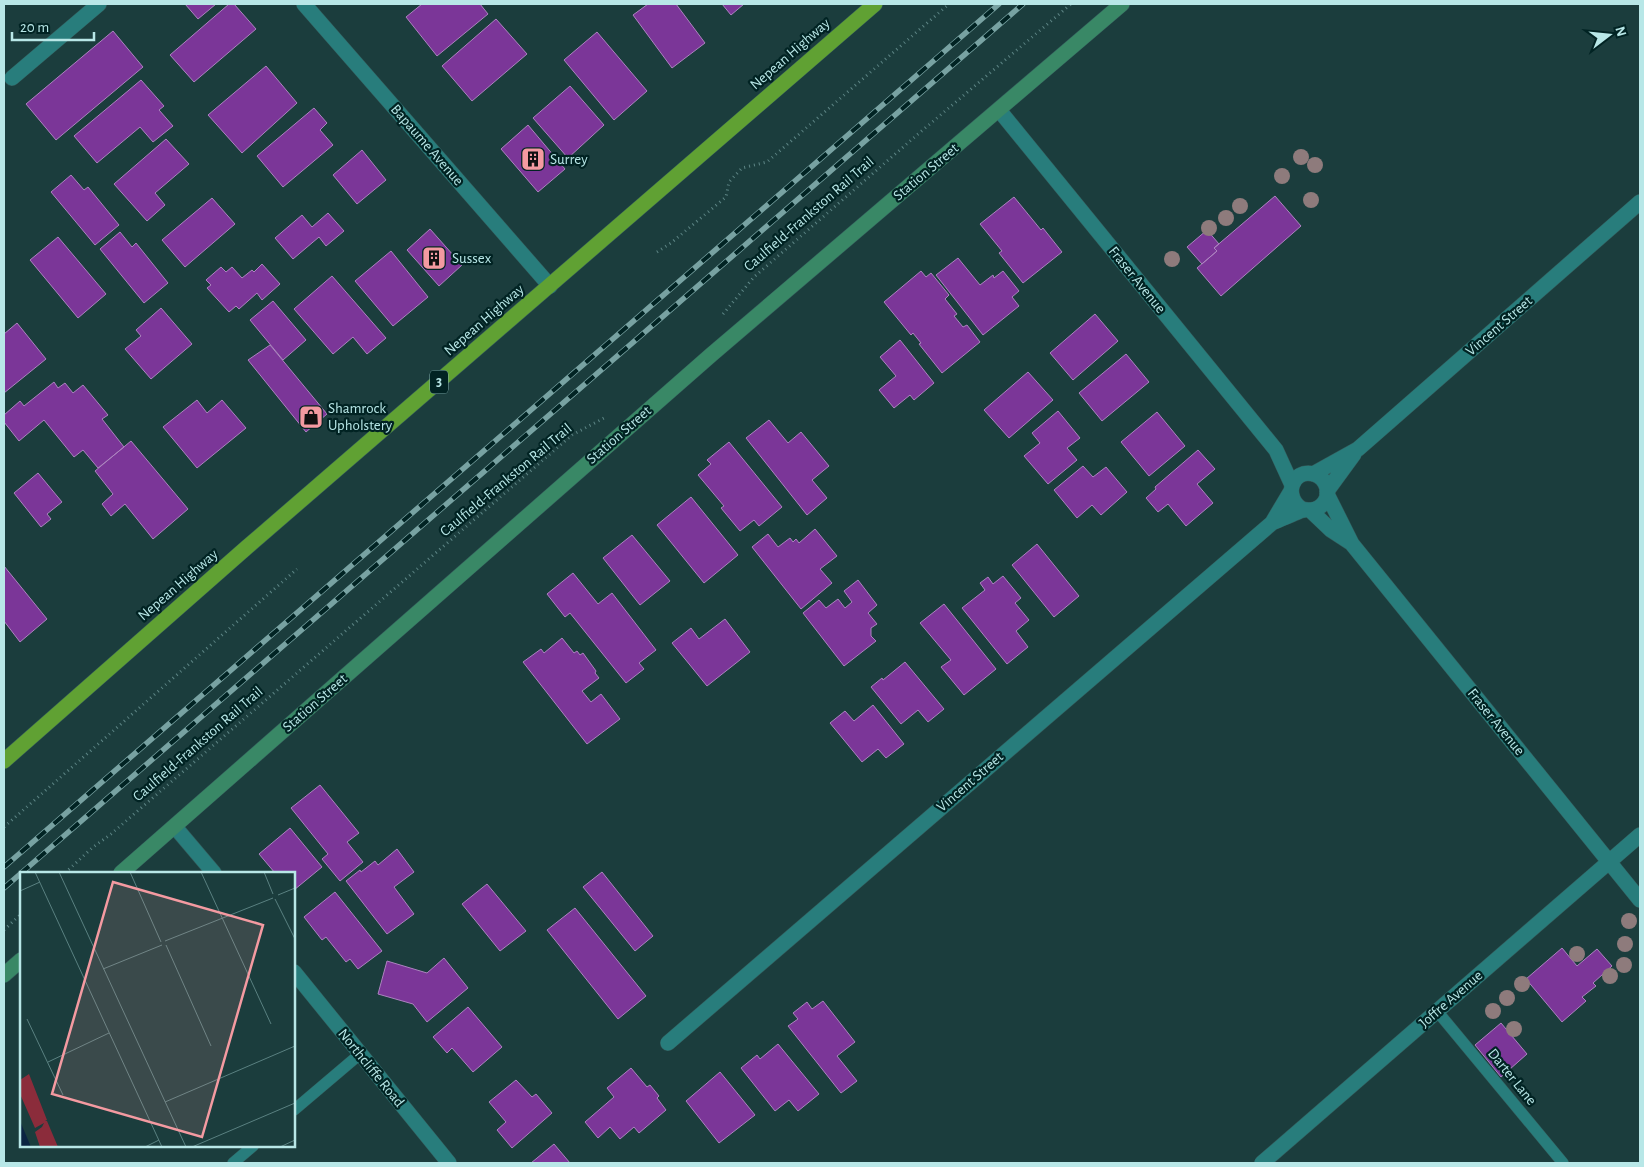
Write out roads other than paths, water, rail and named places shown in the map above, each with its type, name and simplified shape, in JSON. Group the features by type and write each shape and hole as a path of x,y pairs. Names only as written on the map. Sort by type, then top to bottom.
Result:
{"highway":[{"name":"Nepean Highway","path":"4,760 875,4"}],"street":[{"path":"12,78 100,4"},
{"name":"Bapaume Avenue","path":"304,4 550,286"},
{"name":"Station Street","path":"122,872 722,345 1122,4"},
{"name":"Fraser Avenue","path":"999,110 1276,450 1295,465 1312,474"},
{"name":"Vincent Street","path":"1312,474 1358,449 1640,202"},
{"name":"Vincent Street","path":"1327,493 1358,449"},
{"name":"Fraser Avenue","path":"1276,450 1291,488"},
{"path":"1312,474 1323,480 1327,493 1324,502 1320,506 1307,510 1295,503 1291,488 1296,479 1312,474"},
{"name":"Vincent Street","path":"1272,523 1291,488"},
{"name":"Fraser Avenue","path":"1327,493 1352,544 1640,900"},
{"name":"Fraser Avenue","path":"1307,510 1352,544"},
{"name":"Vincent Street","path":"668,1043 1272,523 1307,510"},
{"path":"175,827 213,872"},
{"name":"Joffre Avenue","path":"1262,1163 1640,835"},
{"path":"4,975 20,961"},
{"name":"Northcliffe Road","path":"295,973 449,1163"}],"lane":[{"name":"Darter Lane","path":"1437,1011 1563,1163"},
{"path":"295,1109 360,1054"},
{"path":"232,1163 251,1147"}],"railway":[{"path":"4,867 999,4"},
{"path":"22,872 1023,4"},
{"path":"4,888 20,874"}],"place":[{"name":"Surrey","path":"533,159"},
{"name":"Sussex","path":"434,258"},
{"name":"Shamrock Upholstery","path":"311,417"}]}
